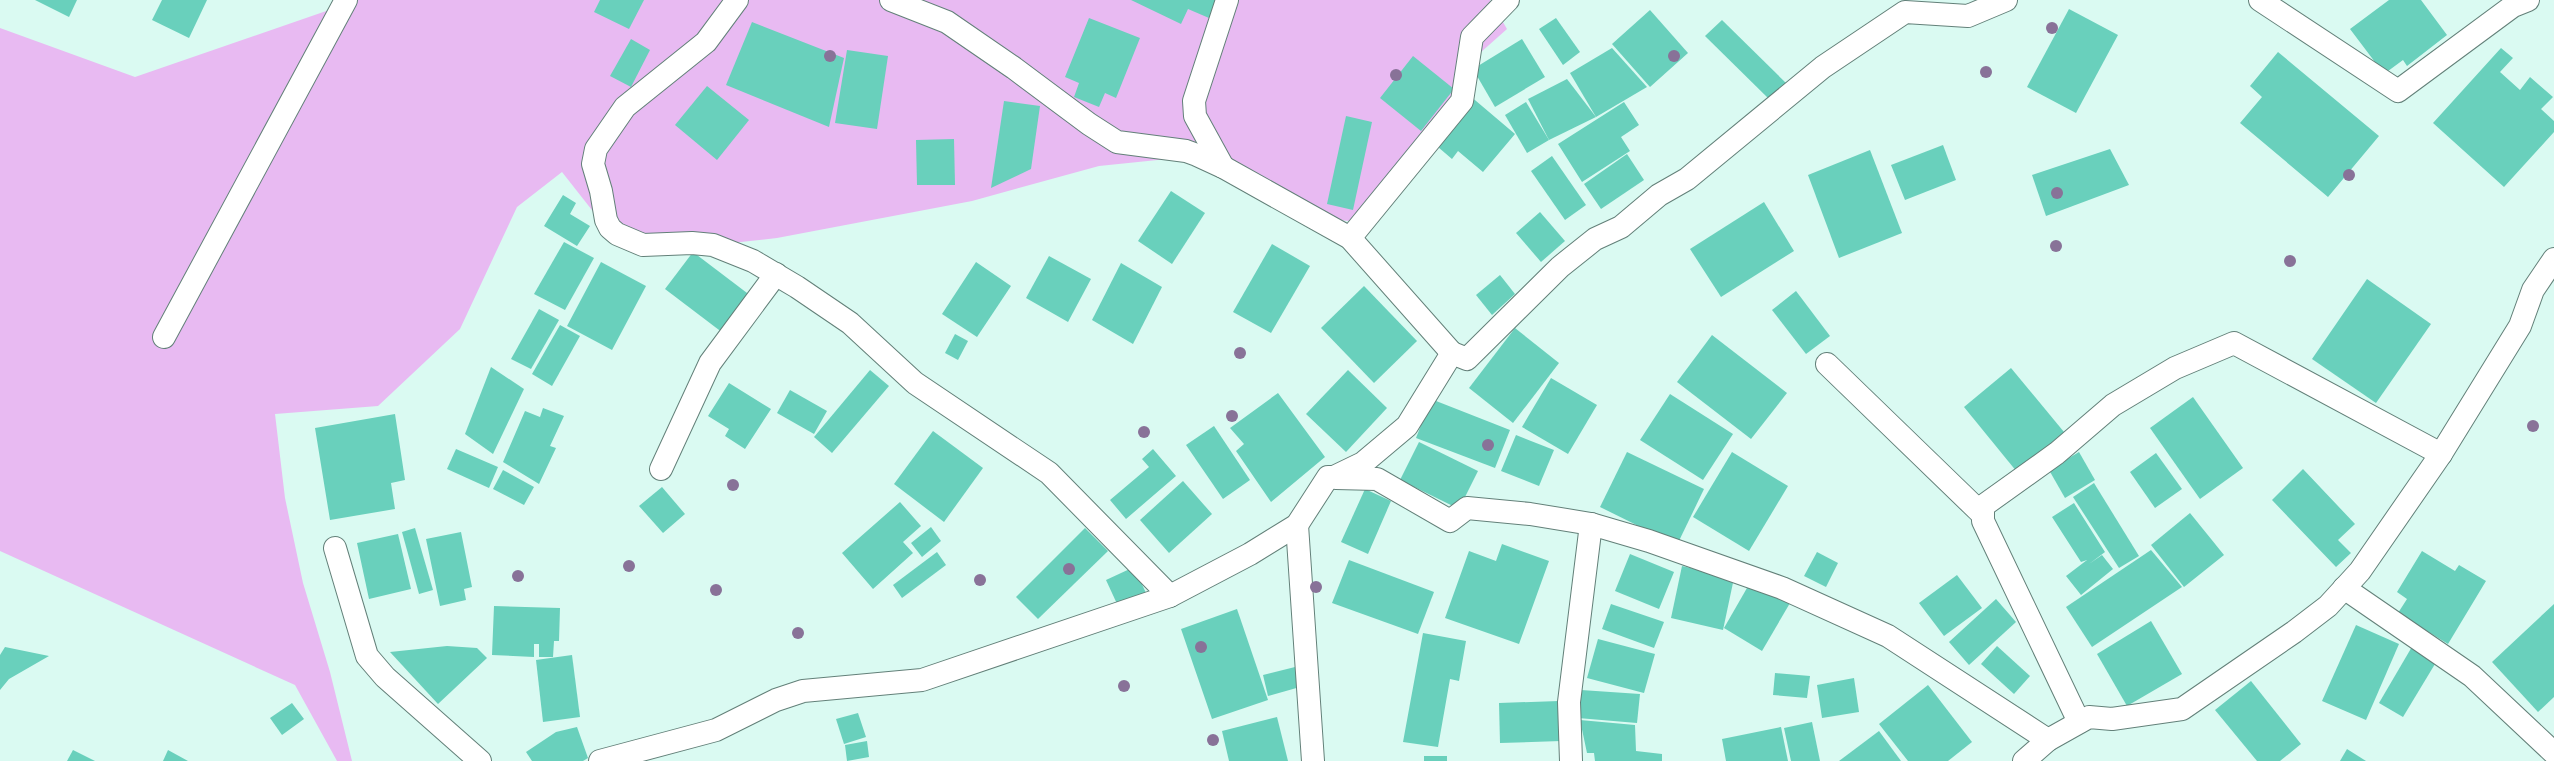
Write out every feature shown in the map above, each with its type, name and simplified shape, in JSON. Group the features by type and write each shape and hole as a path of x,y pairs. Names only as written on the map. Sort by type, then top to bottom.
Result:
{"street":[{"path":"164,337 346,0"},
{"path":"737,0 706,42 625,107 596,149 593,164 601,191 606,220 616,234 643,244 692,243 713,245 753,261 776,274 850,323 920,387 1049,473 1170,596"},
{"path":"892,0 947,22 1014,68 1089,124 1117,142 1186,151 1223,167 1350,238 1452,353 1468,360 1560,267 1595,239 1622,227 1659,195 1687,179 1823,67 1905,12 1968,16 2006,0"},
{"path":"1223,167 1196,116 1194,101 1227,0"},
{"path":"1350,238 1462,101 1472,37 1508,0"},
{"path":"2260,0 2398,91 2513,6 2528,0"},
{"path":"2024,761 2048,740 2079,722 2089,718 2112,719 2182,709 2294,632 2328,606 2360,571 2441,454 2520,326 2533,290 2554,259"},
{"path":"661,469 710,363 776,274"},
{"path":"2079,722 1983,521 1981,513 1983,506 2057,453 2113,405 2175,368 2234,343 2441,454"},
{"path":"1328,477 1334,477 1363,462 1408,426 1452,353"},
{"path":"1827,364 1981,513"},
{"path":"1328,477 1378,478 1450,521 1467,508 1530,514 1591,524 1649,540 1782,588 1888,636 2048,740"},
{"path":"600,761 716,730 776,700 803,691 922,680 1170,596 1250,554 1297,525 1328,477"},
{"path":"1571,761 1569,702 1591,524"},
{"path":"1297,525 1312,761"},
{"path":"335,548 367,656 385,677 480,761"},
{"path":"2344,588 2472,676 2554,753"}],"shaded area":[{"path":"358,0 1490,0 1507,29 1480,53 1436,119 1361,222 1316,218 1177,158 1099,166 972,201 777,238 685,248 621,247 562,172 517,207 460,329 378,406 275,414 285,498 303,583 330,672 352,761 337,761 295,685 0,551 0,28 135,77"}],"building":[{"path":"35,0 77,0 69,17"},
{"path":"162,0 207,0 189,38 152,20"},
{"path":"600,0 644,0 629,29 594,12"},
{"path":"1131,0 1218,0 1209,18 1188,9 1181,24"},
{"path":"2389,0 2421,0 2447,35 2407,66 2403,60 2384,74 2350,29"},
{"path":"2069,9 2118,35 2076,113 2027,87"},
{"path":"1650,10 1688,53 1650,87 1612,44"},
{"path":"1089,18 1140,38 1116,98 1105,93 1099,107 1074,97 1079,83 1065,77"},
{"path":"1556,18 1580,52 1563,65 1539,29"},
{"path":"1722,20 1787,84 1771,101 1705,36"},
{"path":"752,22 844,58 829,127 726,85"},
{"path":"631,39 650,50 631,87 610,76"},
{"path":"1522,39 1545,77 1495,107 1473,69"},
{"path":"1612,48 1647,87 1596,117 1570,73"},
{"path":"2501,48 2513,58 2500,72 2520,90 2530,77 2553,97 2541,109 2554,121 2554,132 2504,187 2433,123"},
{"path":"847,50 888,56 877,129 835,123"},
{"path":"2278,52 2379,136 2328,197 2240,123 2262,97 2250,86"},
{"path":"1413,56 1454,89 1421,131 1380,98"},
{"path":"1567,79 1596,117 1549,140 1528,99"},
{"path":"707,86 749,120 717,160 675,125"},
{"path":"1469,95 1515,134 1483,172 1458,151 1452,159 1431,141"},
{"path":"1004,101 1040,106 1031,169 991,188"},
{"path":"1526,102 1549,140 1527,153 1505,115"},
{"path":"1624,102 1639,125 1621,137 1630,151 1582,182 1558,144"},
{"path":"1346,116 1372,122 1353,210 1327,204"},
{"path":"954,139 955,185 917,185 916,140"},
{"path":"1943,145 1956,180 1905,200 1891,165"},
{"path":"2110,149 2129,185 2046,216 2032,175"},
{"path":"1870,150 1902,233 1839,258 1808,175"},
{"path":"1627,154 1644,180 1601,209 1584,184"},
{"path":"1552,156 1586,205 1565,220 1531,171"},
{"path":"1171,191 1205,213 1172,264 1138,241"},
{"path":"563,195 576,203 570,214 590,226 577,246 544,226"},
{"path":"1764,202 1794,251 1721,297 1690,249"},
{"path":"1540,212 1565,241 1541,262 1516,233"},
{"path":"564,242 594,258 565,310 534,294"},
{"path":"1272,244 1310,266 1271,333 1233,312"},
{"path":"693,252 751,296 723,333 665,289"},
{"path":"1049,256 1091,279 1068,322 1026,298"},
{"path":"601,262 646,286 612,350 567,326"},
{"path":"976,262 1011,286 977,337 942,314"},
{"path":"1121,263 1162,287 1133,344 1092,320"},
{"path":"1500,275 1515,294 1492,315 1476,295"},
{"path":"2367,279 2431,324 2376,403 2312,359"},
{"path":"1364,286 1417,341 1374,383 1321,328"},
{"path":"1796,291 1830,336 1806,354 1772,310"},
{"path":"539,309 559,320 531,369 511,359"},
{"path":"560,325 580,336 552,386 532,374"},
{"path":"1515,328 1559,363 1513,423 1469,388"},
{"path":"955,334 968,341 958,360 945,353"},
{"path":"1712,335 1787,393 1751,439 1677,382"},
{"path":"491,367 524,389 493,454 465,434"},
{"path":"2011,368 2064,432 2017,472 1964,407"},
{"path":"870,370 889,386 832,453 814,437"},
{"path":"1348,370 1387,408 1346,452 1306,414"},
{"path":"1551,378 1597,405 1568,454 1522,427"},
{"path":"729,383 771,409 745,449 725,436 729,429 708,416"},
{"path":"790,390 827,411 814,434 777,413"},
{"path":"1278,393 1325,457 1271,502 1236,451 1244,444 1230,428"},
{"path":"1670,394 1733,434 1703,480 1640,440"},
{"path":"2193,397 2243,468 2200,499 2150,428"},
{"path":"1431,399 1510,430 1495,468 1416,438"},
{"path":"543,408 564,416 550,446 556,448 539,484 503,462 525,411 540,417"},
{"path":"395,414 405,480 391,483 395,509 330,520 315,428"},
{"path":"1214,426 1250,480 1223,499 1186,445"},
{"path":"933,431 983,468 944,522 894,484"},
{"path":"1516,435 1554,450 1539,486 1501,471"},
{"path":"1419,442 1478,471 1459,509 1400,480"},
{"path":"456,449 498,467 489,488 447,469"},
{"path":"1153,449 1176,476 1126,519 1110,500 1149,467 1142,459"},
{"path":"1627,452 1704,489 1677,545 1600,507"},
{"path":"1732,452 1788,486 1749,551 1693,517"},
{"path":"2079,452 2095,480 2065,498 2049,470"},
{"path":"2156,453 2182,489 2155,508 2130,472"},
{"path":"2303,469 2355,524 2338,540 2351,553 2336,567 2272,500"},
{"path":"503,470 534,487 524,505 493,489"},
{"path":"1183,481 1212,514 1169,553 1140,520"},
{"path":"2094,483 2139,556 2119,568 2073,497"},
{"path":"662,487 685,514 663,533 639,506"},
{"path":"1365,489 1391,501 1368,554 1341,542"},
{"path":"900,502 921,526 903,542 913,553 873,589 842,553"},
{"path":"2074,503 2105,552 2089,564 2102,555 2113,569 2081,595 2066,576 2087,560 2081,562 2052,517"},
{"path":"2190,513 2224,555 2184,587 2151,545"},
{"path":"931,527 941,541 922,557 911,543"},
{"path":"415,528 433,590 419,594 402,532"},
{"path":"1085,528 1108,551 1038,619 1016,597"},
{"path":"461,532 472,587 464,589 466,600 440,606 426,539"},
{"path":"398,534 411,589 369,599 357,543"},
{"path":"1502,544 1549,561 1519,644 1445,618 1469,551 1496,561"},
{"path":"2151,550 2182,587 2092,647 2066,607"},
{"path":"2422,551 2455,571 2459,565 2486,581 2448,644 2398,613 2407,599 2397,592"},
{"path":"937,552 946,565 902,598 893,585"},
{"path":"1817,552 1838,563 1826,587 1804,576"},
{"path":"1630,554 1674,572 1659,609 1615,591"},
{"path":"1349,560 1434,592 1418,634 1332,603"},
{"path":"1682,566 1734,578 1723,630 1671,618"},
{"path":"1134,567 1146,593 1118,606 1106,580"},
{"path":"1957,575 1982,608 1944,636 1919,603"},
{"path":"1751,581 1790,603 1762,651 1724,628"},
{"path":"1996,599 2016,622 1969,665 1949,642"},
{"path":"1611,604 1664,622 1654,648 1602,629"},
{"path":"2554,604 2554,697 2538,712 2492,662"},
{"path":"494,606 560,608 559,641 554,641 553,657 539,657 539,644 534,644 534,657 492,655"},
{"path":"1237,609 1268,700 1212,719 1181,629"},
{"path":"2151,621 2182,674 2127,706 2097,654"},
{"path":"2356,625 2399,644 2366,720 2322,701"},
{"path":"1423,633 1466,641 1459,681 1450,679 1438,747 1403,742"},
{"path":"1598,639 1655,654 1644,693 1587,678"},
{"path":"2413,645 2438,659 2403,717 2379,703"},
{"path":"447,646 477,648 487,658 438,704 390,652"},
{"path":"1997,646 2030,676 2014,694 1981,664"},
{"path":"5,647 49,656 9,679 0,690 0,655"},
{"path":"572,655 580,717 543,722 536,660"},
{"path":"1295,667 1300,687 1268,696 1263,675"},
{"path":"1775,673 1810,676 1807,698 1773,695"},
{"path":"1854,678 1859,712 1822,718 1817,685"},
{"path":"2251,681 2301,744 2280,761 2257,761 2215,710"},
{"path":"1928,685 1972,742 1948,761 1908,761 1879,724"},
{"path":"1581,690 1640,694 1637,723 1578,718"},
{"path":"1559,701 1561,741 1500,743 1499,703"},
{"path":"292,703 304,719 282,735 270,718"},
{"path":"858,713 866,737 844,744 836,719"},
{"path":"1277,717 1288,761 1229,761 1222,731"},
{"path":"1580,720 1635,725 1636,751 1662,754 1662,761 1595,761 1594,753 1587,753"},
{"path":"1812,722 1820,761 1791,761 1784,728"},
{"path":"577,727 588,758 583,761 532,761 526,752 556,732"},
{"path":"1781,727 1788,761 1726,761 1722,739"},
{"path":"1879,731 1901,761 1839,761"},
{"path":"867,741 869,757 847,761 845,745"},
{"path":"2347,749 2366,761 2340,761"},
{"path":"73,750 95,761 67,761"},
{"path":"168,750 188,761 163,761"},
{"path":"1424,756 1447,756 1447,761 1424,761"}]}
